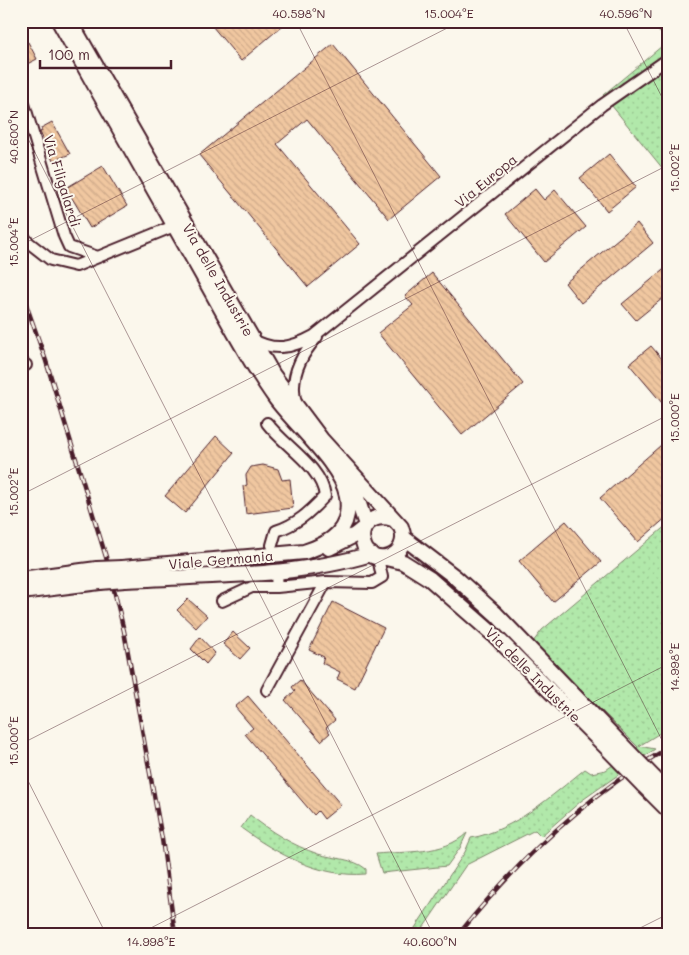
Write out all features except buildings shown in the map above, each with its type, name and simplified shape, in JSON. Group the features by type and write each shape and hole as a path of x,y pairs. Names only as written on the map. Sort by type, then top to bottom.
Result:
{"street":[{"name":"Via delle Industrie","path":"59,21 257,372 278,402 330,463"},
{"name":"Via delle Industrie","path":"70,21 250,338 297,408 393,519"},
{"name":"Via Europa","path":"250,338 265,346 286,348 304,342 324,329 602,105 668,59"},
{"name":"Via Filigalardi","path":"21,94 69,247 98,257"},
{"path":"21,233 28,242 50,260 76,266 174,226"},
{"name":"Via Europa","path":"297,408 293,388 295,373 307,350 324,329"},
{"path":"267,423 314,472 323,485 325,496 305,517 291,526 276,531 272,545"},
{"name":"Viale Germania","path":"21,579 123,574 304,552 323,546 336,537 347,512 347,497 342,477 330,463"},
{"path":"222,601 252,587 277,587 326,582 372,583 382,577 378,557 363,544 365,526 354,489 342,477"},
{"path":"304,552 326,549 342,542 381,516 393,519 401,527 404,538 454,577 496,614 614,747"},
{"path":"378,557 396,554 404,538"},
{"name":"Via delle Industrie","path":"378,557 403,562 430,579 495,636 614,747 648,782 668,810"},
{"name":"Viale Germania","path":"123,574 291,569 378,557"},
{"name":"Viale Germania","path":"21,592 99,576"},
{"path":"276,576 277,587"},
{"path":"267,690 326,582"},
{"name":"Via delle Industrie","path":"648,782 668,792"}],"green space":[{"path":"651,21 668,21 668,27 660,33"},
{"path":"668,41 668,175 603,95"},
{"path":"668,524 668,728 639,746 655,749 581,801 541,836 535,830 466,865 419,934 411,934 465,852 471,838 503,828 546,801 585,769 591,773 606,770 638,747 533,642 542,630"},
{"path":"250,815 274,832 308,850 361,865 366,869 366,874 332,872 316,868 284,855 241,828"},
{"path":"467,833 460,848 447,866 382,873 376,854 436,849 457,840"}],"railway":[{"path":"21,290 46,361 106,557 124,631 162,839 175,934"},
{"path":"459,934 505,880 555,831 609,787 668,748"}]}
